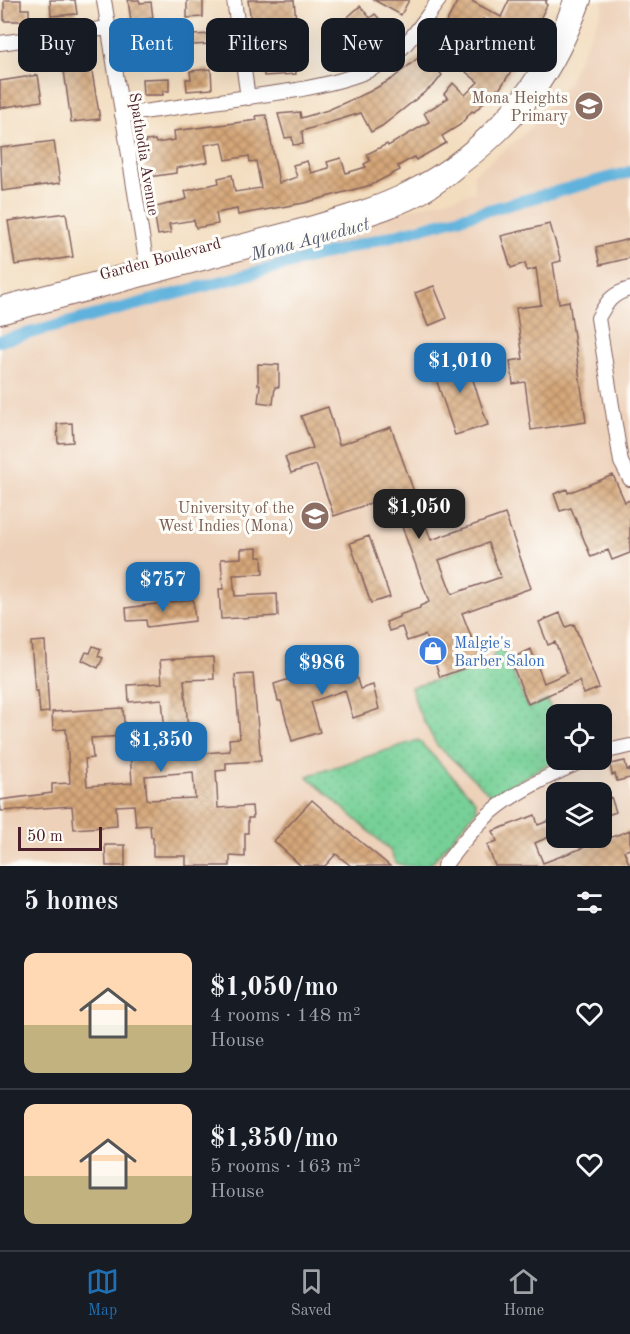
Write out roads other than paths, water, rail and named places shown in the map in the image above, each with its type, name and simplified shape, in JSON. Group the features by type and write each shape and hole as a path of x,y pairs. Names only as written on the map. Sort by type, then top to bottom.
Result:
{"street":[{"name":"Spathodia Avenue","path":"104,0 148,271"},
{"path":"234,0 248,98"},
{"path":"122,115 324,85 375,68 399,52 439,0"},
{"name":"Garden Boulevard","path":"0,317 217,248 359,210 408,190 441,170 474,145 500,120 523,91 555,40 571,0"},
{"name":"Garden Boulevard","path":"0,304 148,271 382,214 431,191 490,146 521,115 543,86 559,58 584,0"},
{"path":"0,43 108,28"},
{"path":"629,477 621,462 598,318 608,300 630,289"},
{"path":"612,750 630,746"},
{"path":"444,866 487,816 533,785 564,770"}],"waterway":[{"name":"Mona Aqueduct","path":"0,341 630,172"}],"place":[{"name":"Mona Heights Primary","path":"589,106"},
{"name":"University of the West Indies (Mona)","path":"315,516"},
{"name":"Malgie's Barber Salon","path":"433,651"}]}
